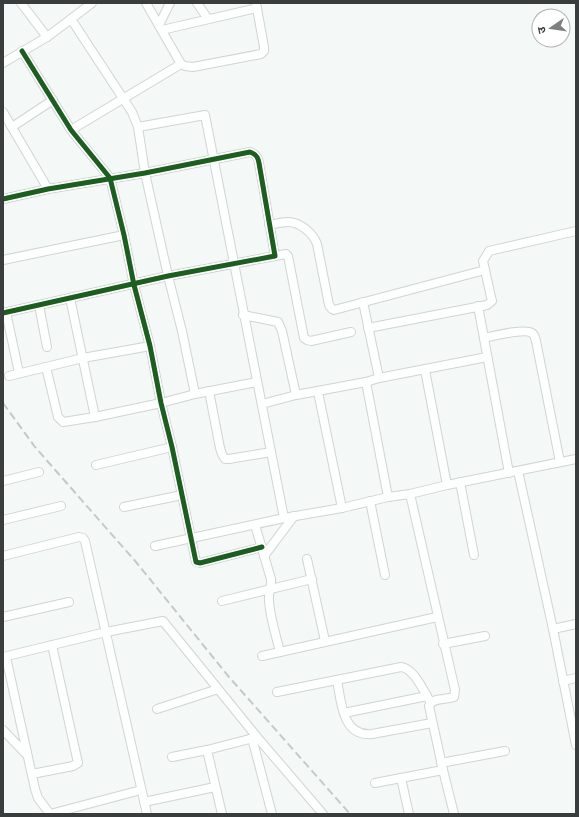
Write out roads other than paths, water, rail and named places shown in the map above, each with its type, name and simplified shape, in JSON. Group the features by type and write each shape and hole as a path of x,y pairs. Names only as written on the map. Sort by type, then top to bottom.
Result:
{"street":[{"path":"21,3 47,37"},
{"path":"3,62 47,37 92,3"},
{"path":"146,3 181,64 185,66 193,67 261,54 264,51 256,6 208,19 161,27"},
{"path":"161,27 170,3"},
{"path":"197,3 208,19"},
{"path":"71,19 132,112 138,127 145,172 195,394"},
{"path":"22,51 71,130 110,178 134,284 150,346 195,560 198,563 263,552 294,516"},
{"path":"71,130 122,98 181,64"},
{"path":"12,127 53,100"},
{"path":"3,112 48,189"},
{"path":"138,127 204,115 284,518"},
{"path":"3,199 48,189 250,152 255,154 258,158 275,256"},
{"path":"269,225 291,222 301,226 313,236 317,244 332,309 338,310 485,270"},
{"path":"368,328 487,305 492,301 483,261 489,251 576,232"},
{"path":"3,260 124,235"},
{"path":"19,373 5,312 168,276 233,265 283,254 288,256 303,334 307,340 316,340 351,332"},
{"path":"70,298 95,417"},
{"path":"363,302 379,378"},
{"path":"39,305 47,347"},
{"path":"478,306 509,473"},
{"path":"243,315 274,320 281,326 296,395"},
{"path":"484,338 524,331 530,332 534,335 560,462"},
{"path":"9,376 83,358 150,346"},
{"path":"262,404 296,395 318,392 379,378 487,357"},
{"path":"46,367 60,420 62,422 95,417 195,394 257,382"},
{"path":"425,370 447,485"},
{"path":"366,382 388,497"},
{"path":"209,391 220,448 226,459 229,460 271,452"},
{"path":"318,392 342,508"},
{"path":"96,465 172,447"},
{"path":"155,546 284,518 342,508 388,497 410,494 460,482 576,459"},
{"path":"518,471 553,629 575,740"},
{"path":"3,481 39,472"},
{"path":"460,482 474,555"},
{"path":"344,713 429,700 434,701 454,697 455,694 410,494"},
{"path":"124,507 182,495"},
{"path":"370,501 385,574"},
{"path":"3,520 61,506"},
{"path":"256,525 271,579 269,606 280,652"},
{"path":"3,556 80,537 85,541 147,814"},
{"path":"307,559 325,641"},
{"path":"222,601 312,579"},
{"path":"3,617 69,602"},
{"path":"262,656 437,617"},
{"path":"141,790 50,814 38,798 4,657 106,632 163,621 255,737 323,814"},
{"path":"553,629 576,624"},
{"path":"444,644 485,636"},
{"path":"32,774 73,766 78,763 52,645"},
{"path":"277,692 406,667 413,674 429,700 432,723 454,814"},
{"path":"563,680 576,678"},
{"path":"337,680 346,722 363,734 372,734 432,723"},
{"path":"157,710 218,689"},
{"path":"3,730 27,754"},
{"path":"172,757 207,750 255,737"},
{"path":"255,737 272,814"},
{"path":"207,750 222,814"},
{"path":"375,783 401,778 505,751"},
{"path":"401,778 409,814"},
{"path":"144,802 215,787"}],"railway":[{"path":"3,403 35,447 136,562 229,677 350,814"}]}
